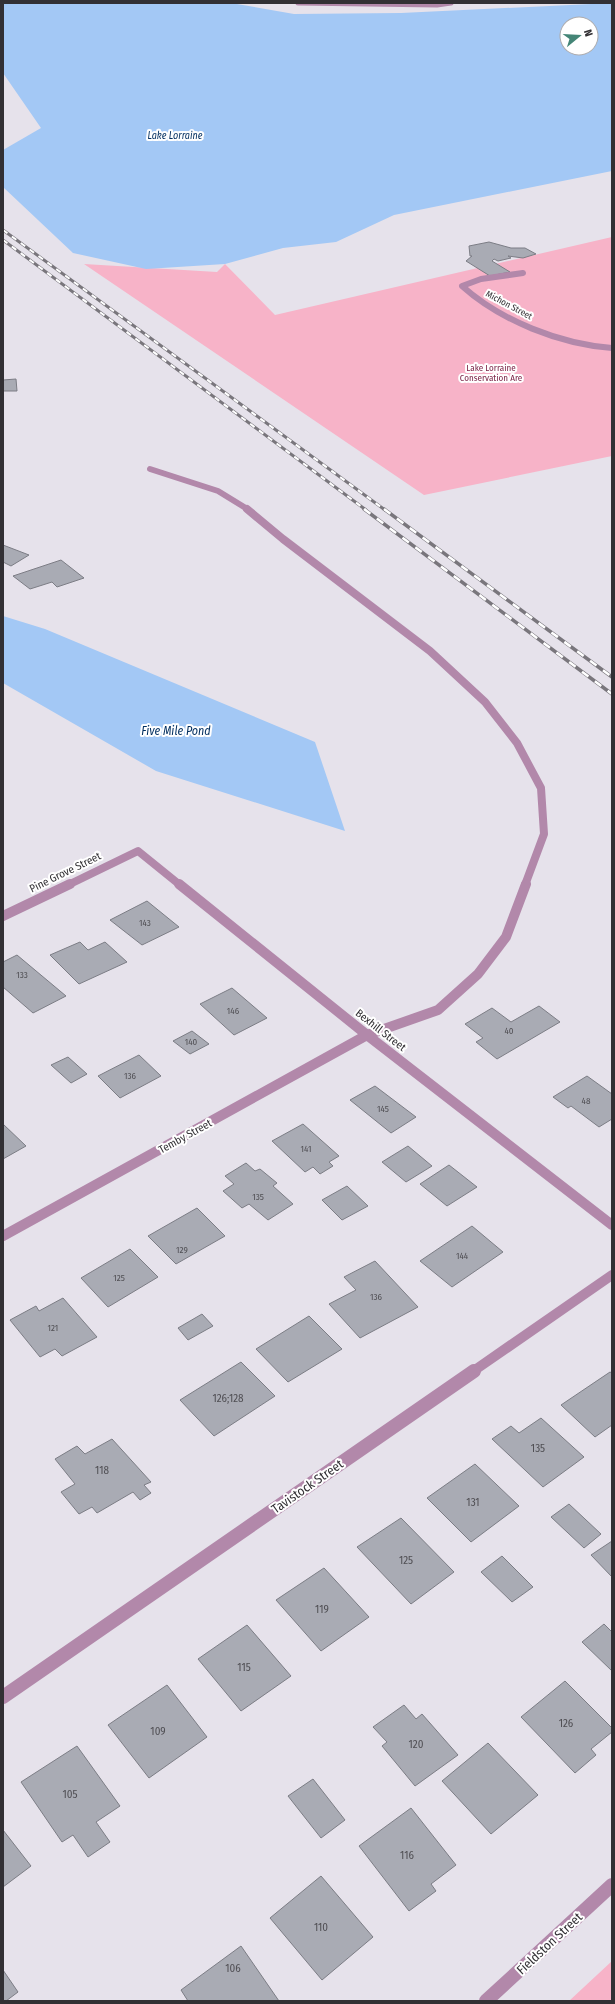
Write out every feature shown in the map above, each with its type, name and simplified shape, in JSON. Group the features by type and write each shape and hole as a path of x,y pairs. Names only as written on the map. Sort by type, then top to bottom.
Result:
{"street":[{"path":"298,3 437,5 451,3"},
{"name":"Michon Street","path":"523,272 478,280 465,283 462,286 467,292 482,301 545,333 568,342 612,348"},
{"name":"Temby Street","path":"3,1236 367,1035 438,1010 478,974 506,937 544,834 541,788 518,743 486,702 430,651 283,539 256,516 218,491 150,469"},
{"name":"Bexhill Street","path":"138,851 367,1035 612,1225"},
{"name":"Pine Grove Street","path":"3,916 138,851"},
{"name":"Tavistock Street","path":"3,1697 612,1275"},
{"name":"Fieldston Street","path":"486,2001 612,1886"}],"green space":[{"name":"Lake Lorraine Conservation Are","path":"612,237 612,456 424,495 84,264 217,272 225,264 275,315"},
{"path":"612,1961 612,2001 569,2001"}],"water":[{"name":"Lake Lorraine","path":"3,3 231,3 294,14 401,13 612,3 612,171 394,215 336,242 283,248 225,264 146,269 73,253 3,187 3,150 41,128 3,73"},
{"name":"Five Mile Pond","path":"3,616 45,629 315,742 345,831 156,771 3,683"}],"building":[{"path":"489,242 511,248 525,248 536,254 523,258 508,256 511,258 498,261 494,259 492,261 510,272 490,276 466,261 472,256 470,256 469,246"},
{"path":"16,379 17,391 3,391 3,380"},
{"path":"3,545 29,555 11,566 3,562"},
{"path":"61,560 84,578 57,587 52,582 30,589 13,576"},
{"path":"147,901 179,927 142,945 110,920"},
{"path":"80,942 88,950 105,942 127,962 79,984 50,955"},
{"path":"17,955 66,996 33,1013 3,987 3,962"},
{"path":"232,988 267,1018 234,1035 200,1004"},
{"path":"539,1006 560,1022 497,1059 476,1042 483,1038 465,1024 492,1008 511,1022"},
{"path":"192,1031 209,1044 190,1054 173,1041"},
{"path":"139,1055 161,1076 120,1098 98,1076"},
{"path":"68,1057 87,1074 71,1083 51,1065"},
{"path":"587,1076 612,1094 612,1119 599,1127 571,1106 568,1108 553,1097"},
{"path":"375,1086 416,1117 391,1133 350,1100"},
{"path":"3,1124 26,1146 3,1159"},
{"path":"303,1124 339,1156 329,1162 333,1166 320,1174 313,1167 305,1172 272,1141"},
{"path":"408,1146 432,1166 406,1182 382,1162"},
{"path":"246,1163 255,1171 260,1169 277,1183 273,1186 293,1204 268,1220 249,1204 242,1208 223,1191 234,1184 225,1176"},
{"path":"449,1165 477,1187 447,1206 420,1184"},
{"path":"347,1186 368,1206 342,1220 322,1200"},
{"path":"197,1208 225,1236 176,1264 148,1236"},
{"path":"472,1226 503,1252 452,1287 420,1261"},
{"path":"130,1249 158,1277 108,1307 81,1278"},
{"path":"375,1261 418,1307 360,1338 329,1304 356,1290 344,1277"},
{"path":"63,1298 97,1337 62,1356 55,1349 40,1357 10,1320 36,1306 39,1311"},
{"path":"202,1314 213,1326 188,1340 178,1328"},
{"path":"309,1316 342,1349 288,1382 256,1349"},
{"path":"241,1362 275,1396 214,1436 180,1400"},
{"path":"610,1372 612,1373 612,1425 595,1437 561,1405"},
{"path":"541,1418 584,1457 543,1487 492,1439 511,1426 519,1433"},
{"path":"112,1439 151,1482 144,1485 151,1493 140,1500 133,1492 97,1513 92,1507 79,1514 61,1492 75,1484 55,1459 77,1446 85,1454"},
{"path":"475,1464 519,1506 471,1542 427,1498"},
{"path":"569,1504 601,1534 584,1548 551,1517"},
{"path":"401,1518 454,1572 411,1604 357,1547"},
{"path":"612,1541 612,1577 591,1555"},
{"path":"502,1556 533,1587 512,1602 481,1572"},
{"path":"324,1568 369,1617 321,1651 276,1600"},
{"path":"604,1624 612,1632 612,1671 582,1642"},
{"path":"247,1625 291,1676 241,1711 198,1659"},
{"path":"565,1681 612,1728 612,1732 591,1749 596,1755 575,1773 521,1717"},
{"path":"167,1685 207,1737 149,1778 108,1725"},
{"path":"404,1705 416,1719 422,1714 458,1755 415,1786 382,1746 387,1742 373,1727"},
{"path":"488,1743 538,1795 491,1834 442,1781"},
{"path":"77,1746 120,1806 96,1822 110,1842 88,1857 73,1835 62,1842 21,1782"},
{"path":"313,1779 345,1820 321,1838 288,1796"},
{"path":"411,1808 456,1865 431,1884 436,1891 409,1911 359,1846"},
{"path":"3,1830 31,1866 3,1887"},
{"path":"321,1876 373,1937 322,1980 270,1918"},
{"path":"241,1946 279,2001 188,2001 181,1990"},
{"path":"3,1970 18,1992 6,2001 3,2001"}],"railway":[{"path":"3,230 385,510"},
{"path":"3,240 366,510"},
{"path":"364,509 612,694"},
{"path":"384,509 612,677"}]}
